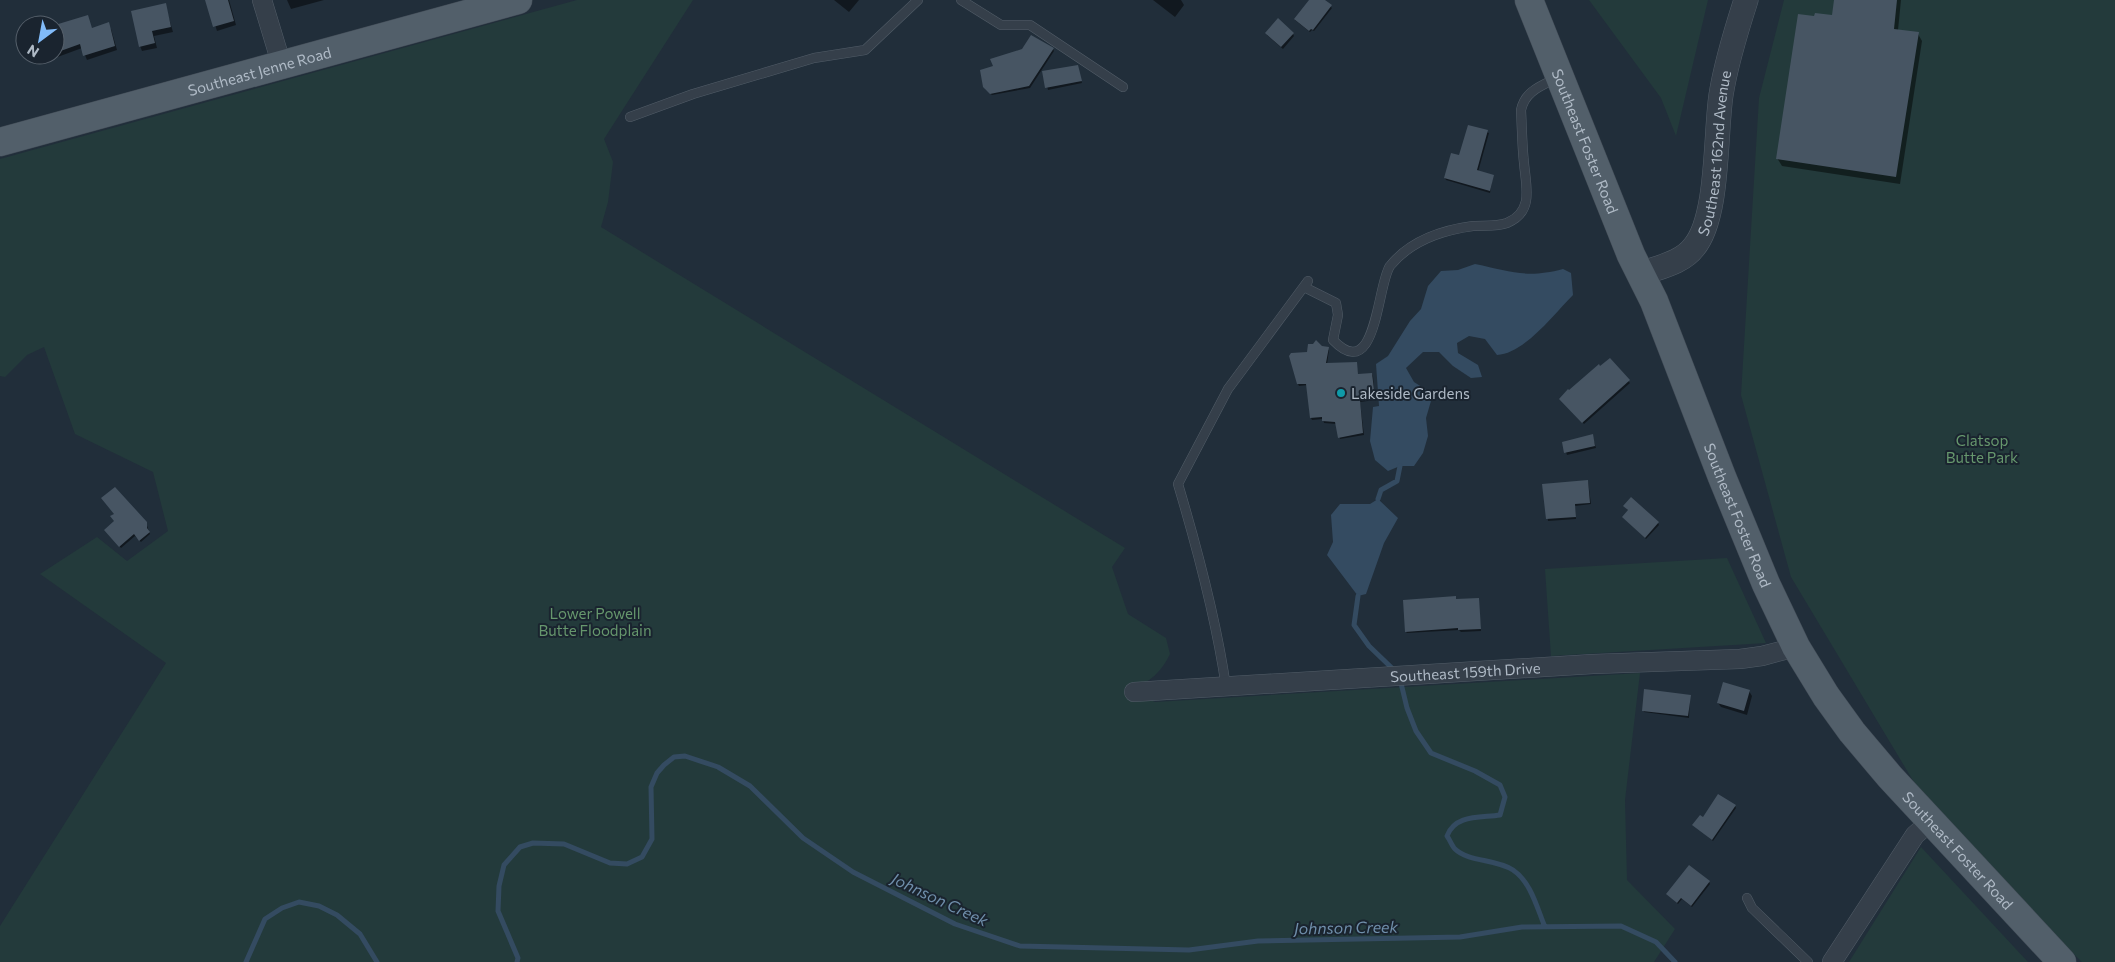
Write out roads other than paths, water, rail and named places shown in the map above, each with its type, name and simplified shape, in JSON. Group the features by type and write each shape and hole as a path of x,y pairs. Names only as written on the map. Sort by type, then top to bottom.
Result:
{"main road":[{"name":"Southeast Jenne Road","path":"0,142 518,0"},
{"name":"Southeast Foster Road","path":"1529,0 1631,255 1654,300 1722,477 1766,584 1796,647 1826,696 1852,732 1930,822 2062,962"}],"street":[{"path":"262,0 282,66"},
{"name":"Southeast 162nd Avenue","path":"1641,274 1681,258 1691,251 1701,237 1711,192 1722,87 1731,48 1746,0"},
{"name":"Southeast 159th Drive","path":"1134,692 1593,664 1740,659 1762,656 1796,647"},
{"path":"1832,962 1915,835 1930,822"}],"lane":[{"path":"630,117 693,94 814,58 865,50 918,0"},
{"path":"961,0 1000,25 1030,25 1123,87"},
{"path":"1226,686 1220,645 1207,589 1178,484 1228,389 1306,284 1336,304 1338,314 1332,340 1339,346 1353,351 1362,348 1370,338 1387,270 1398,256 1414,244 1458,229 1508,223 1517,217 1523,210 1527,191 1521,110 1523,101 1528,92 1560,76"},
{"path":"1748,898 1752,908 1808,962"}],"water":[{"path":"1475,264 1528,274 1563,269 1571,273 1573,295 1528,341 1507,353 1497,355 1485,339 1469,336 1457,343 1458,353 1478,365 1482,377 1471,378 1453,366 1439,352 1423,352 1406,368 1414,382 1428,391 1431,401 1426,418 1428,436 1423,453 1414,466 1400,466 1388,471 1375,460 1370,441 1373,407 1379,406 1376,364 1388,356 1410,321 1421,309 1428,286 1441,271 1458,270"},
{"path":"1378,499 1398,518 1384,543 1366,594 1358,596 1327,555 1333,542 1331,515 1340,504 1370,504"}],"waterway":[{"path":"1378,499 1381,490 1397,481 1400,466"},
{"path":"1358,596 1354,625 1369,646 1396,672"},
{"path":"1400,679 1407,708 1416,731 1431,753 1475,771 1500,785 1505,797 1500,815 1469,818 1456,824 1447,836 1452,845 1467,856 1506,866 1519,875 1529,888 1545,927"},
{"name":"Johnson Creek","path":"517,962 518,958 498,911 499,886 504,865 520,847 533,843 564,844 610,863 627,864 642,857 652,839 651,787 657,773 664,765 674,757 685,756 718,767 750,786 803,838 853,872 955,924 1020,946 1189,950 1258,941 1460,937 1522,927 1621,926 1656,942 1675,962"},
{"name":"Johnson Creek","path":"246,962 265,919 282,908 299,902 319,906 337,915 360,934 377,962"}],"place":[{"name":"Lakeside Gardens","path":"1341,393"}],"park label":[{"name":"Clatsop Butte Park","path":"1982,448"},
{"name":"Lower Powell Butte Floodplain","path":"595,622"}]}
